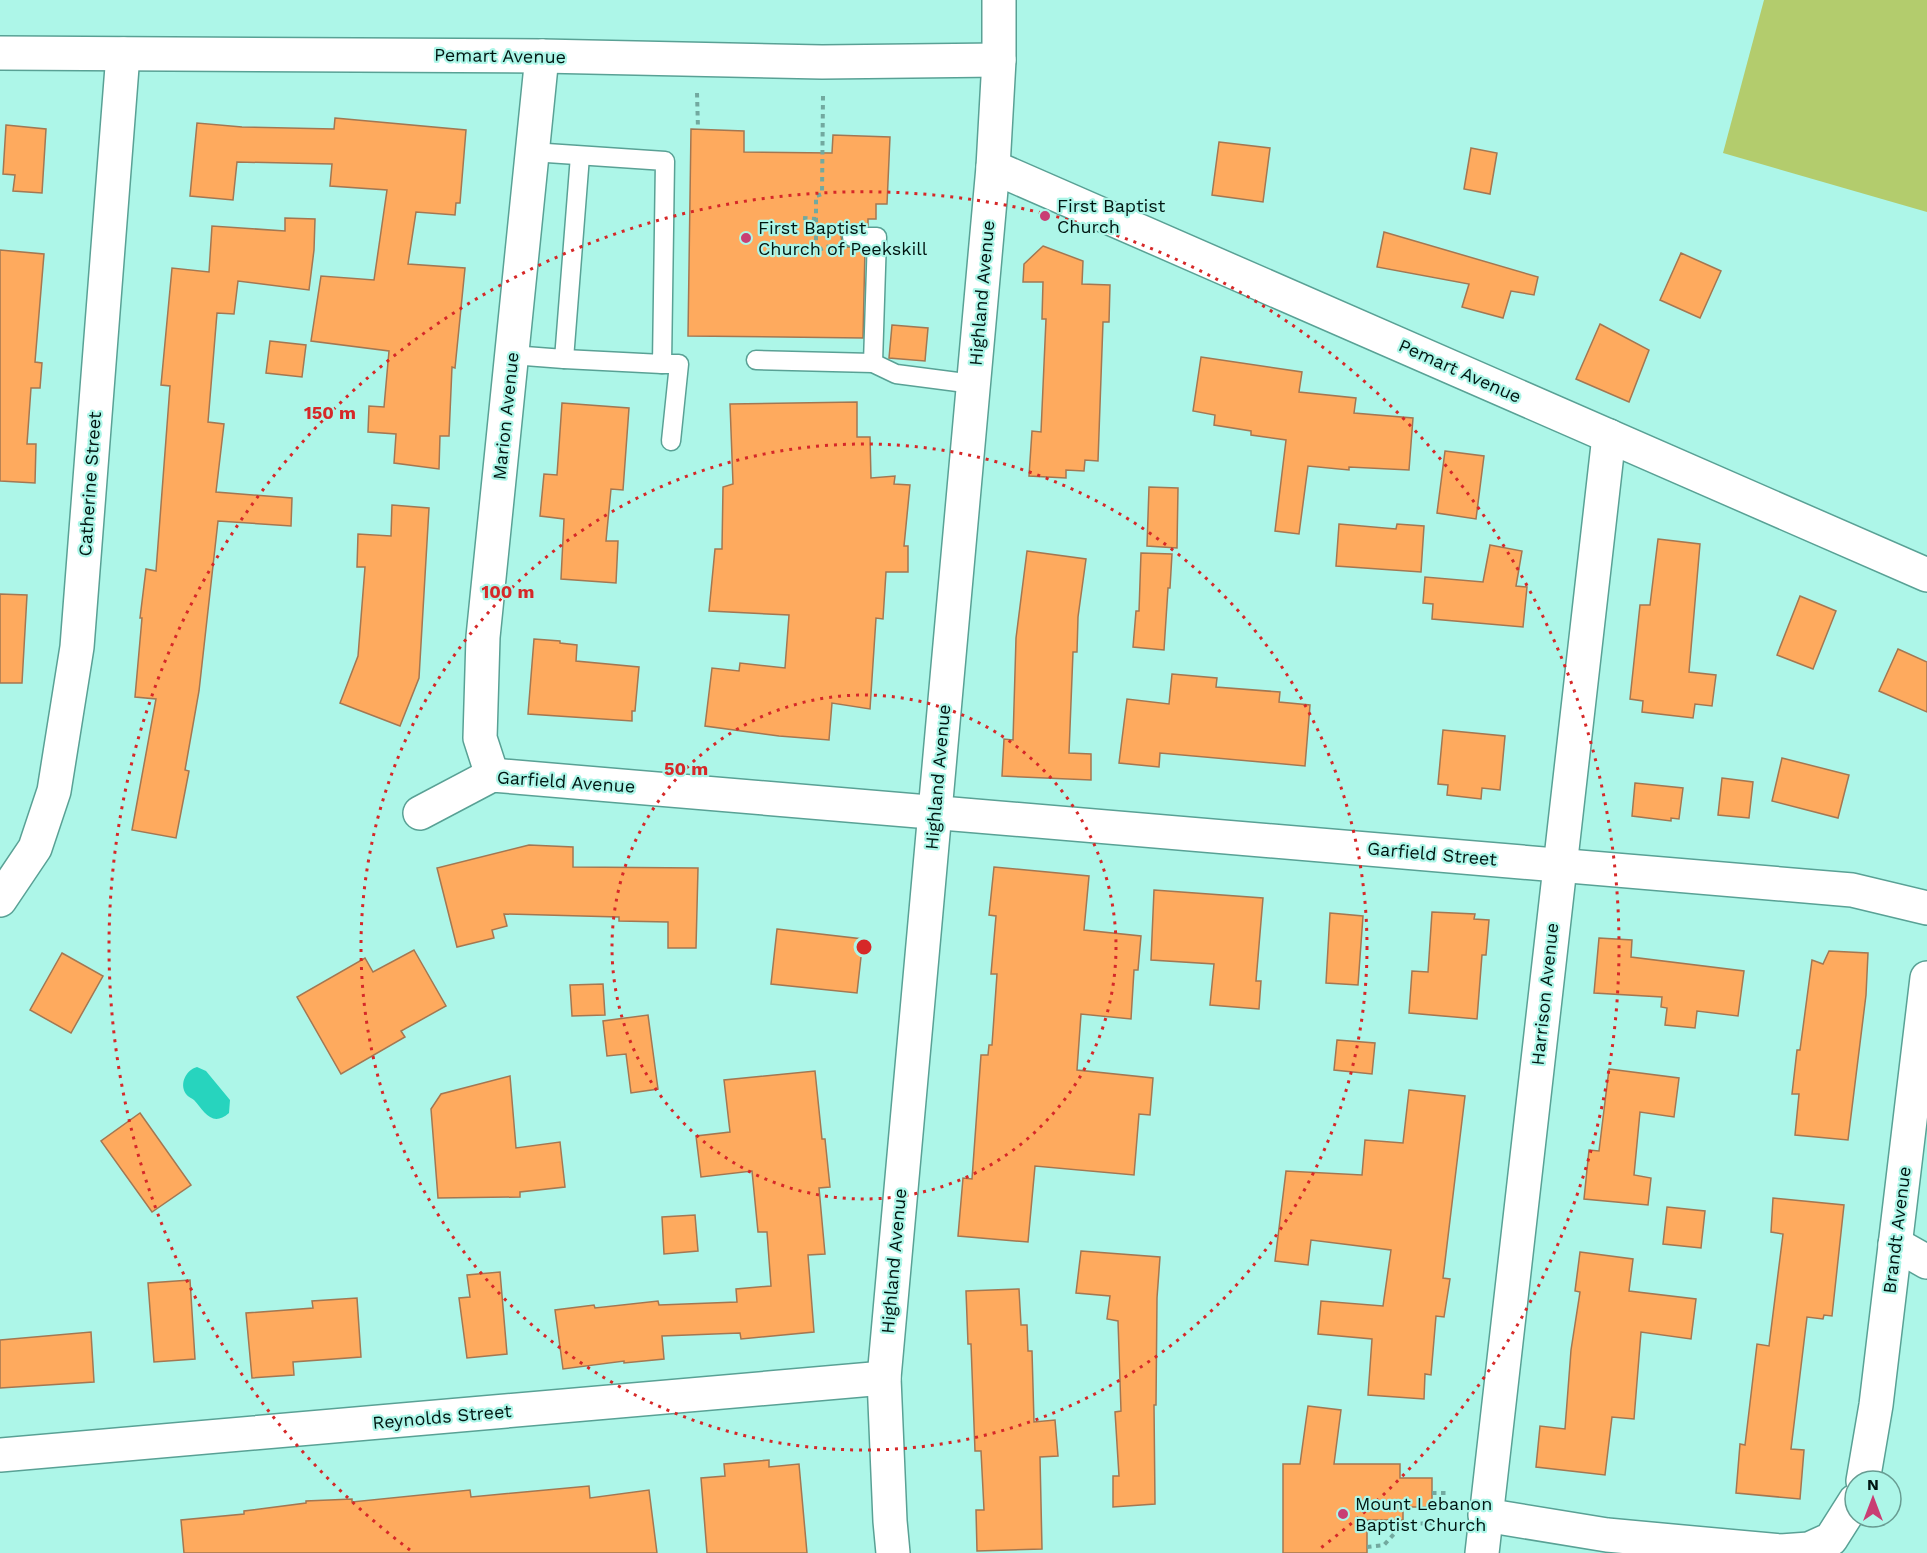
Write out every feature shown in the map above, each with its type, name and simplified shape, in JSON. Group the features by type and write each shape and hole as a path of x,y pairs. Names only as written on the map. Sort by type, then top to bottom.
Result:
{"street":[{"name":"Highland Avenue","path":"893,1553 884,1378 993,167 999,60 999,0"},
{"name":"Pemart Avenue","path":"0,53 542,56 822,62 999,60"},
{"name":"Catherine Street","path":"0,900 35,848 54,791 77,647 123,54"},
{"name":"Marion Avenue","path":"492,775 480,738 483,637 542,56"},
{"name":"Pemart Avenue","path":"993,167 1927,575"},
{"name":"Harrison Avenue","path":"1482,1553 1609,436"},
{"name":"Garfield Avenue","path":"420,813 492,775 935,812"},
{"name":"Garfield Street","path":"935,812 1852,890 1927,908"},
{"name":"Brandt Avenue","path":"1865,1469 1876,1405 1927,978"},
{"path":"1895,1244 1927,1262"},
{"name":"Reynolds Street","path":"0,1455 884,1378"},
{"path":"1485,1515 1608,1535 1781,1551 1809,1549 1831,1539 1843,1520"}],"lane":[{"path":"532,152 665,161 662,364"},
{"path":"564,359 580,156"},
{"path":"852,237 877,237 873,363"},
{"path":"512,355 679,364 671,441"},
{"path":"756,360 873,363 896,374 973,384"}],"path":[{"path":"697,86 698,129"},
{"path":"816,251 816,196 822,194 823,87"},
{"path":"803,218 816,219"},
{"path":"1432,1494 1449,1494"},
{"path":"1367,1547 1384,1545 1403,1524 1445,1523"}],"shaded area":[{"path":"1764,0 1927,0 1927,212 1723,153"},
{"path":"197,1067 206,1071 230,1100 229,1113 223,1117 218,1119 209,1116 186,1094 183,1086 185,1078"}],"building":[{"path":"335,118 466,130 460,203 456,203 455,215 416,212 408,264 465,268 455,368 452,367 449,436 440,436 439,469 394,463 396,434 368,432 369,406 384,407 389,351 311,341 321,276 374,280 387,190 330,186 332,164 237,162 233,200 190,196 197,123 242,127 334,129"},
{"path":"6,125 46,129 42,193 13,191 15,175 3,174"},
{"name":"First Baptist Church of Peekskill","path":"691,129 744,131 744,152 832,153 833,135 890,137 887,204 876,204 876,219 868,219 868,226 847,227 841,236 842,242 847,247 865,248 863,338 688,336"},
{"path":"1219,142 1270,148 1263,202 1212,195"},
{"path":"1471,148 1497,153 1490,194 1464,189"},
{"path":"285,218 315,219 309,290 238,281 234,314 217,313 208,422 224,424 216,492 292,498 291,526 218,521 199,691 185,770 189,771 176,838 132,830 156,699 135,697 146,569 156,571 170,386 161,385 172,268 209,272 212,226 285,231"},
{"path":"1384,232 1538,277 1534,295 1511,291 1503,318 1462,307 1469,284 1377,267"},
{"path":"1043,246 1083,261 1082,284 1110,285 1109,322 1103,322 1098,461 1085,460 1084,471 1066,470 1066,478 1029,476 1032,431 1041,432 1046,319 1042,319 1043,282 1023,282 1024,264"},
{"path":"0,250 44,254 35,362 42,363 40,388 31,388 27,444 36,444 35,483 0,481"},
{"path":"1681,253 1721,271 1700,318 1660,300"},
{"path":"1600,324 1649,350 1629,402 1576,379"},
{"path":"892,325 928,328 925,361 889,358"},
{"path":"270,341 306,345 302,377 266,373"},
{"path":"1201,357 1302,372 1299,392 1356,398 1354,413 1413,418 1409,470 1349,467 1349,470 1308,466 1299,534 1275,531 1286,440 1251,435 1251,431 1214,425 1215,415 1193,411"},
{"path":"857,402 857,437 870,437 871,478 895,476 894,484 910,485 904,546 908,546 908,572 886,572 883,619 876,618 870,709 832,703 829,740 705,726 712,668 739,671 740,663 785,668 789,615 709,611 715,549 722,549 723,487 733,484 730,404"},
{"path":"562,403 629,408 623,490 611,489 606,541 618,541 616,583 561,579 564,519 540,516 544,474 557,475"},
{"path":"1445,451 1484,456 1476,519 1437,513"},
{"path":"1149,487 1178,488 1177,548 1147,546"},
{"path":"392,505 429,508 419,678 400,726 340,703 358,656 365,567 357,567 358,534 391,536"},
{"path":"1339,524 1396,529 1397,524 1424,526 1421,572 1336,566"},
{"path":"1658,539 1700,544 1689,672 1716,675 1712,706 1695,704 1693,718 1642,712 1643,701 1630,699 1640,605 1650,605"},
{"path":"1490,545 1522,551 1516,586 1527,587 1523,627 1432,619 1433,604 1423,603 1425,577 1483,582"},
{"path":"1027,551 1086,559 1078,617 1077,652 1073,652 1069,753 1091,754 1091,780 1002,776 1004,739 1013,740 1016,638"},
{"path":"1141,553 1172,554 1164,650 1133,647 1136,611 1139,611"},
{"path":"0,594 27,595 22,683 0,683"},
{"path":"1800,596 1836,611 1813,669 1777,655"},
{"path":"534,639 577,645 576,661 639,667 632,721 528,714"},
{"path":"1898,649 1927,662 1927,712 1879,691"},
{"path":"1172,674 1217,678 1216,687 1280,692 1279,702 1310,705 1305,766 1160,753 1159,767 1119,763 1127,699 1169,704"},
{"path":"1443,730 1505,736 1500,790 1482,788 1481,799 1447,795 1448,785 1438,784"},
{"path":"1782,758 1849,775 1838,818 1772,801"},
{"path":"1722,778 1753,782 1749,818 1718,815"},
{"path":"1635,783 1683,788 1679,819 1671,818 1671,821 1632,816"},
{"path":"529,845 573,847 573,867 698,868 696,948 668,948 668,922 619,921 619,917 504,914 507,926 492,930 494,938 457,947 437,868"},
{"path":"994,867 1089,876 1084,930 1141,936 1138,970 1134,970 1131,1019 1081,1014 1077,1070 1153,1078 1150,1115 1139,1114 1134,1175 1035,1166 1028,1242 958,1236 963,1178 972,1179 981,1055 988,1055 989,1045 992,1045 997,974 991,974 996,916 989,915"},
{"path":"1154,890 1263,898 1256,981 1261,981 1259,1009 1210,1005 1214,964 1151,960"},
{"path":"1432,912 1475,914 1474,919 1489,920 1486,955 1482,955 1477,1019 1409,1013 1412,971 1428,972"},
{"path":"1330,913 1363,916 1358,985 1326,983"},
{"path":"777,929 863,939 857,993 771,984"},
{"path":"1599,938 1632,940 1631,957 1744,971 1738,1016 1697,1011 1695,1028 1665,1025 1667,1008 1661,1007 1662,997 1594,993"},
{"path":"414,950 446,1006 401,1031 405,1037 341,1074 297,997 365,958 373,972"},
{"path":"1829,951 1868,953 1866,995 1848,1140 1795,1135 1799,1094 1792,1094 1812,960 1823,964"},
{"path":"62,953 103,976 71,1033 30,1010"},
{"path":"603,984 605,1015 572,1016 570,985"},
{"path":"648,1015 658,1089 631,1093 626,1054 607,1056 603,1021"},
{"path":"1337,1040 1375,1043 1372,1074 1334,1070"},
{"path":"1609,1069 1679,1078 1674,1117 1640,1112 1634,1175 1651,1178 1648,1205 1584,1199 1589,1150 1599,1151"},
{"path":"815,1071 830,1187 819,1188 825,1254 808,1255 814,1332 741,1339 740,1333 662,1336 664,1359 624,1363 624,1361 563,1369 555,1310 658,1301 659,1305 737,1302 736,1289 771,1286 767,1232 758,1232 752,1171 701,1177 696,1136 730,1132 724,1080"},
{"path":"510,1076 516,1148 560,1142 565,1187 520,1192 520,1197 438,1198 431,1109 441,1094"},
{"path":"1409,1090 1465,1096 1443,1278 1450,1279 1444,1317 1436,1316 1431,1375 1425,1374 1424,1399 1368,1395 1372,1339 1318,1334 1321,1301 1383,1306 1391,1250 1311,1240 1308,1265 1275,1261 1286,1171 1362,1175 1365,1140 1403,1143"},
{"path":"140,1113 191,1185 152,1212 101,1141"},
{"path":"1773,1198 1844,1205 1832,1316 1824,1315 1823,1319 1807,1317 1791,1449 1804,1450 1800,1499 1736,1493 1740,1444 1745,1445 1757,1344 1769,1346 1783,1234 1771,1232"},
{"path":"1667,1207 1705,1211 1701,1248 1663,1244"},
{"path":"695,1215 698,1251 664,1254 662,1217"},
{"path":"1081,1251 1160,1257 1157,1298 1156,1405 1154,1405 1155,1504 1113,1507 1113,1476 1119,1476 1115,1412 1121,1411 1118,1321 1107,1319 1110,1296 1076,1293"},
{"path":"1580,1252 1633,1259 1629,1291 1696,1299 1691,1339 1641,1332 1634,1419 1612,1417 1605,1475 1536,1467 1540,1426 1565,1429 1571,1350 1580,1292 1575,1291"},
{"path":"500,1272 507,1354 467,1358 459,1298 470,1297 467,1275"},
{"path":"190,1280 195,1359 154,1362 148,1283"},
{"path":"1019,1289 1021,1325 1027,1325 1028,1351 1032,1351 1034,1422 1055,1420 1058,1456 1040,1457 1042,1549 977,1551 976,1510 984,1510 981,1451 975,1451 971,1344 968,1344 966,1291"},
{"path":"357,1298 361,1357 293,1362 294,1375 252,1378 246,1313 313,1308 312,1301"},
{"path":"91,1332 94,1382 0,1388 0,1340"},
{"name":"Mount Lebanon Baptist Church","path":"1308,1406 1341,1410 1334,1464 1400,1464 1400,1478 1432,1478 1432,1507 1403,1507 1403,1520 1367,1520 1367,1553 1283,1553 1283,1464 1300,1464"},
{"path":"769,1460 769,1467 799,1464 807,1553 707,1553 701,1478 725,1476 724,1464"},
{"path":"589,1486 590,1498 649,1490 657,1553 184,1553 181,1520 244,1514 244,1511 306,1503 306,1501 352,1499 352,1502 470,1490 471,1497"}],"place":[{"name":"First Baptist Church","path":"1045,216"},
{"name":"First Baptist Church of Peekskill","path":"746,238"},
{"name":"Mount Lebanon Baptist Church","path":"1343,1514"}]}
